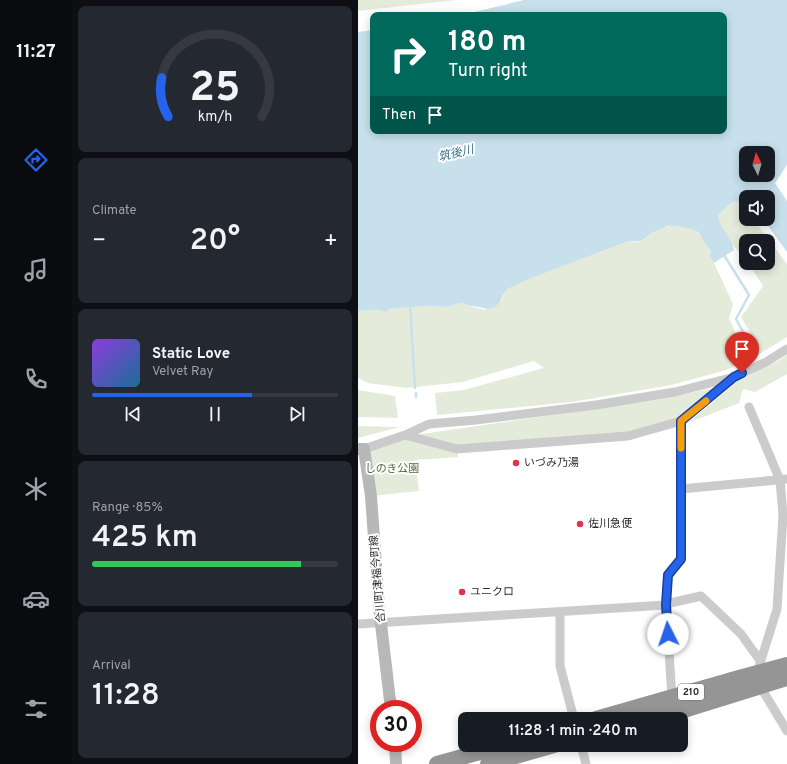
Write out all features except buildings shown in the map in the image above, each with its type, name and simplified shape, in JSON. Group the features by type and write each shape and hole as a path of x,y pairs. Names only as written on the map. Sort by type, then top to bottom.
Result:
{"highway":[{"name":"210","path":"621,712 787,665"},
{"name":"210","path":"677,712 759,674 787,678"},
{"path":"437,764 481,752"},
{"path":"488,764 530,752"}],"street":[{"path":"361,449 406,434 429,424 476,420 596,405 675,392 734,377 766,362 787,349"},
{"path":"406,434 457,449 628,436 681,421 734,377"},
{"path":"749,406 783,480 783,514 777,609 759,674"},
{"path":"672,698 666,605 668,575 681,559 681,421"},
{"name":"合川町津福今町線","path":"361,449 371,496 381,623 390,700"},
{"path":"681,489 783,480"},
{"path":"358,624 560,613 666,605 701,596 741,634 787,730"},
{"path":"560,613 560,666 572,712"},
{"path":"395,752 396,764"},
{"path":"583,752 586,764"}],"green space":[{"path":"358,0 457,0 358,11"},
{"path":"732,202 739,202 739,226 758,226 764,234 739,234 739,252 721,227 718,215"},
{"path":"669,226 682,226 694,230 699,234 711,252 709,256 714,263 733,304 729,318 746,357 760,350 741,317 763,286 753,270 775,270 775,248 787,264 787,337 748,361 723,371 671,385 572,402 437,415 435,393 464,390 544,368 534,361 463,382 407,388 368,383 358,378 358,311 376,310 385,312 389,309 427,306 448,307 464,303 484,310 502,300 506,290 527,280 626,242 642,241 651,233"},
{"path":"787,355 787,374 755,392 743,389 739,403 688,423 739,380"},
{"path":"718,387 679,417 631,433 455,446 415,435 662,399"},
{"path":"358,390 395,396 398,418 358,417"},
{"path":"358,426 400,427 358,438"},
{"name":"しのき公園","path":"405,435 457,449 458,457 415,460 419,491 371,496 364,449"}],"water":[{"name":"筑後川","path":"524,0 787,0 787,165 775,183 787,201 787,252 768,226 775,226 775,190 739,190 739,202 732,202 718,215 734,250 714,263 709,256 711,252 698,232 679,226 668,226 651,233 642,241 626,242 527,280 506,290 497,306 494,308 469,306 464,303 448,307 427,306 389,309 386,312 376,310 358,311 358,32 370,30 370,134 727,134 727,12 474,12"}],"waterway":[{"path":"724,255 749,295 736,319 754,352"},
{"path":"410,304 415,388"}],"slow traffic":[{"path":"681,448 681,421 706,401"}],"place":[{"name":"いづみ乃湯","path":"516,463"},
{"name":"佐川急便","path":"580,524"},
{"name":"ユニクロ","path":"462,592"}],"route":[{"path":"668,634 666,605 668,575 681,559 681,421 734,377 742,373"}]}
